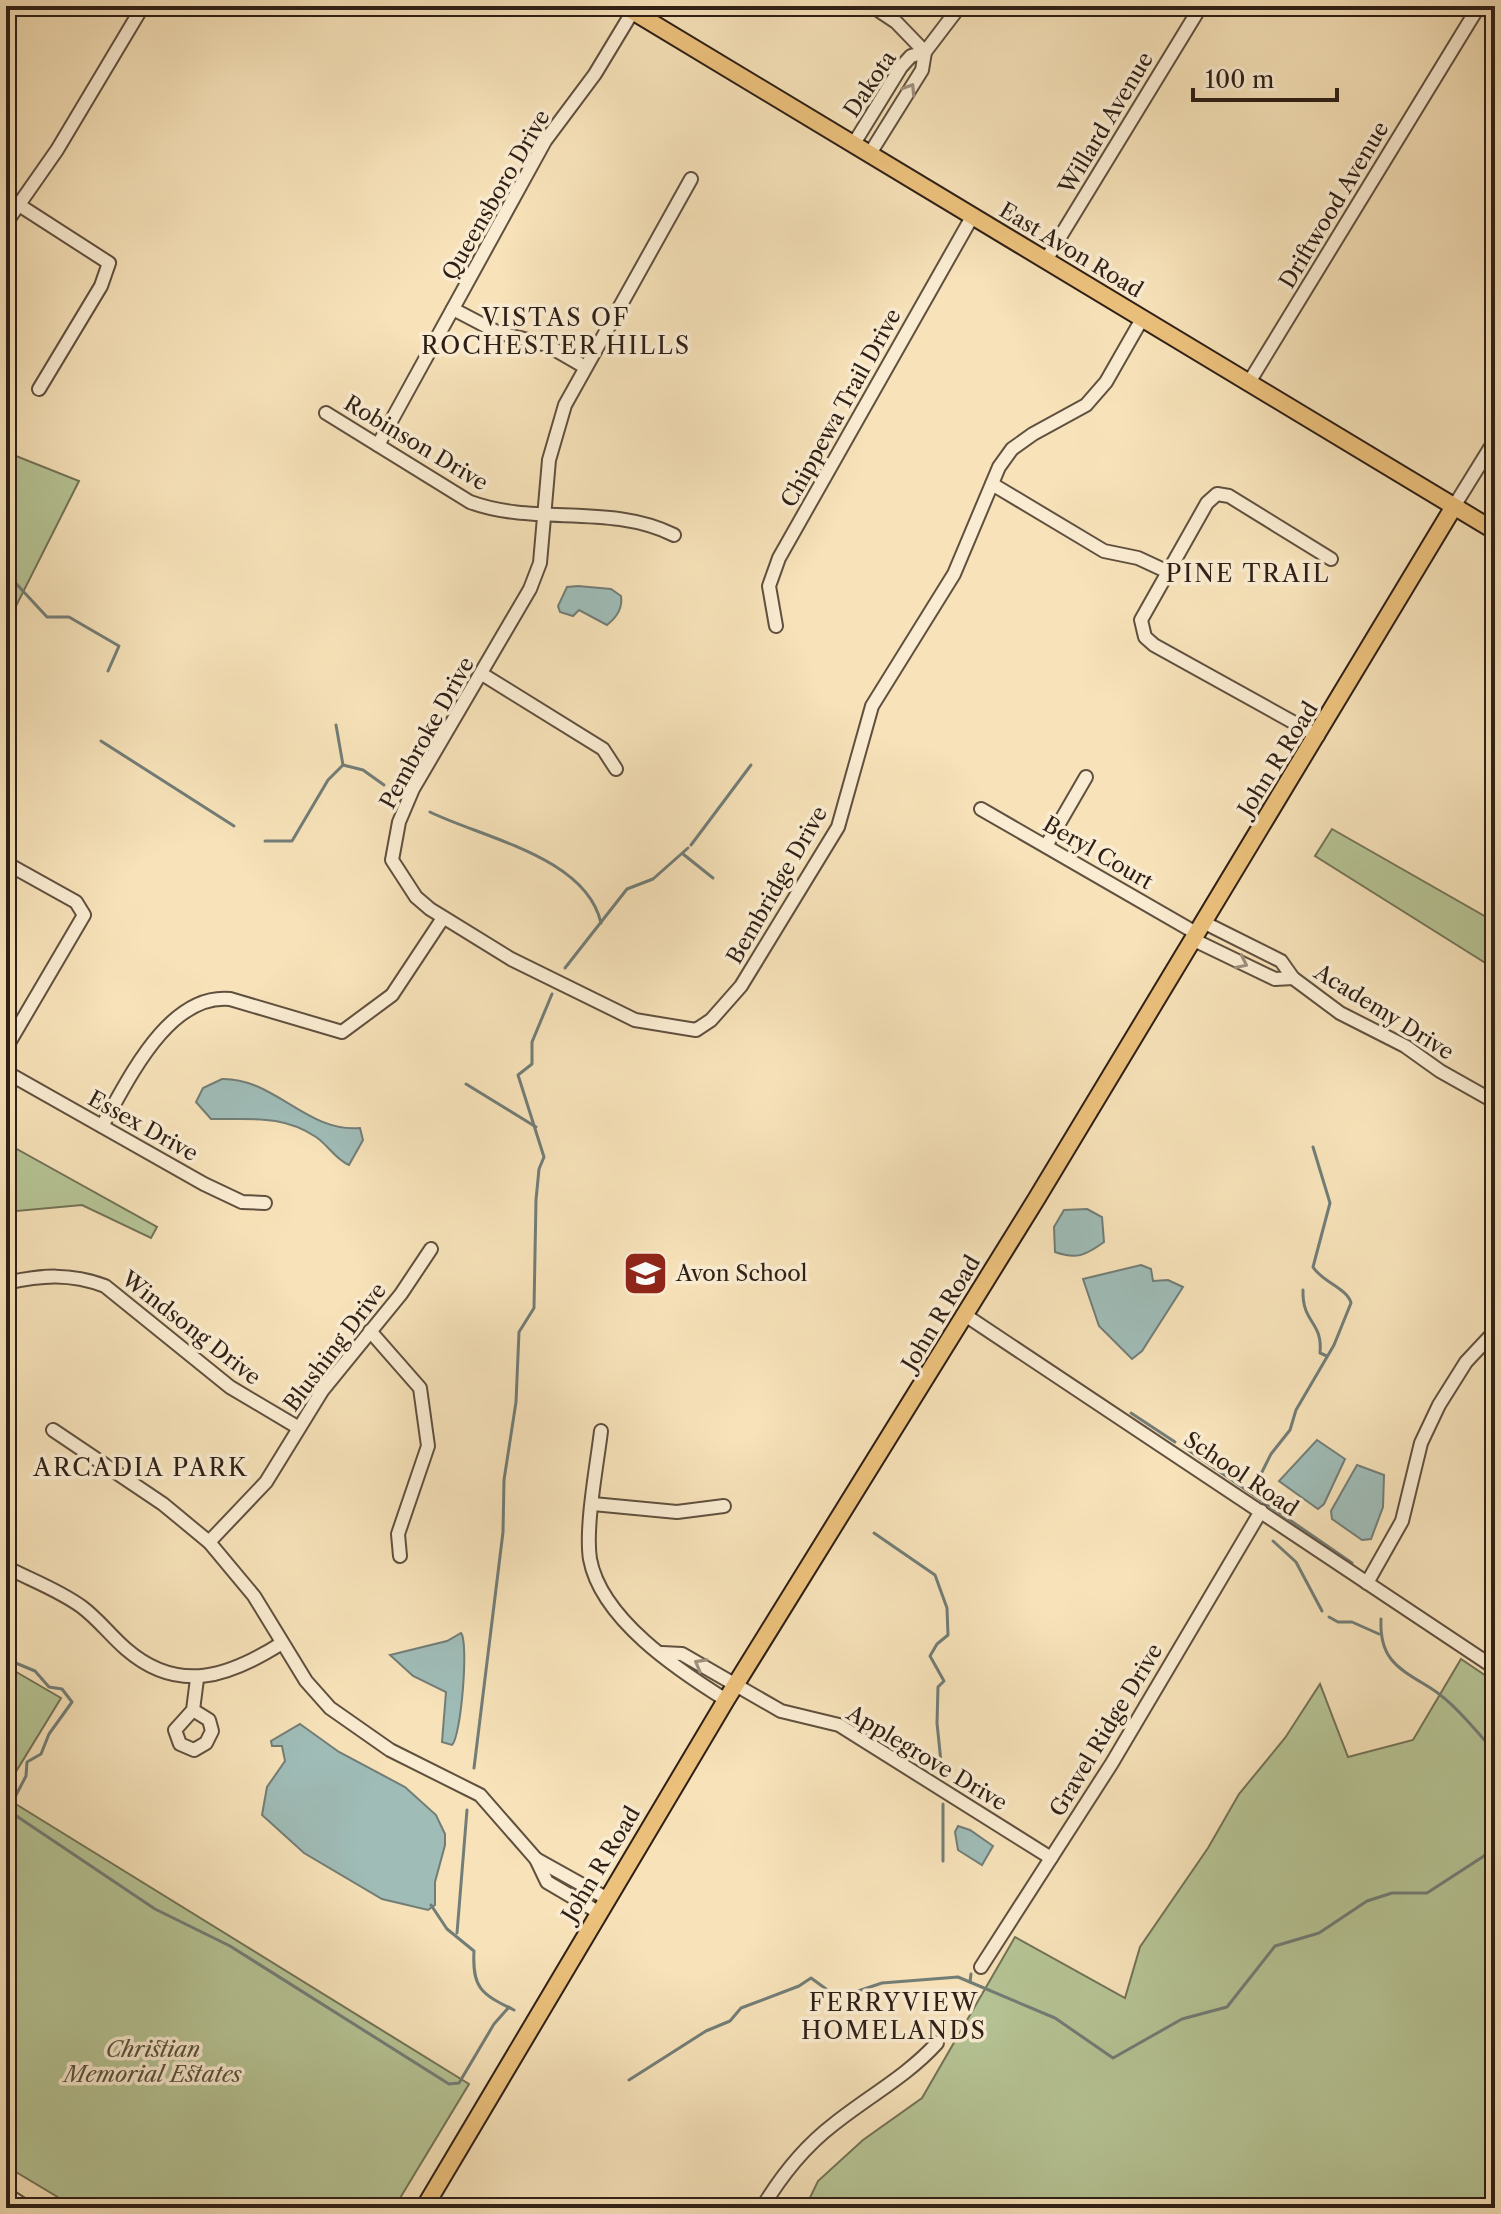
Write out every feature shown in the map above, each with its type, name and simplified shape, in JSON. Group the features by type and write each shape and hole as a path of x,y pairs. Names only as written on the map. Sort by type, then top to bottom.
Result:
{"main road":[{"name":"East Avon Road","path":"628,9 1495,531"},
{"name":"John R Road","path":"424,2208 735,1684 965,1315 1318,736 1453,508"}],"street":[{"path":"6,223 57,150 143,6"},
{"path":"872,6 896,22 925,52"},
{"name":"Dakota","path":"869,155 922,70 925,52 960,6"},
{"name":"Willard Avenue","path":"1046,260 1201,6"},
{"name":"Driftwood Avenue","path":"1248,384 1479,6"},
{"name":"Queensboro Drive","path":"378,445 545,141 595,74 628,9"},
{"name":"Dakota","path":"853,145 901,67 911,56 925,52"},
{"name":"Pembroke Drive","path":"443,918 416,897 400,876 392,860 395,841 413,789 530,589 540,563 547,513 549,460 557,427 585,367 691,179"},
{"path":"19,205 109,263 101,286 39,389"},
{"name":"Chippewa Trail Drive","path":"776,626 769,586 779,558 972,217"},
{"path":"453,309 497,332 547,345 585,367"},
{"name":"Bembridge Drive","path":"443,918 511,959 635,1020 696,1030 711,1020 741,986 838,827 872,706 954,574 992,484 1012,449 1086,405 1106,382 1142,319"},
{"name":"Robinson Drive","path":"326,413 470,502 493,511 627,518 674,535"},
{"name":"John R Road","path":"1453,508 1495,440"},
{"path":"992,484 1104,551 1138,558 1166,571"},
{"path":"1318,736 1145,637 1141,620 1207,503 1217,494 1229,496 1331,559"},
{"path":"482,674 603,749 616,769"},
{"path":"1046,846 1086,777"},
{"name":"Beryl Court","path":"981,809 1197,931"},
{"path":"6,863 76,902 84,915 6,1048"},
{"path":"102,1126 154,1039 196,1006 214,998 230,999 342,1032 392,995 443,918"},
{"name":"Academy Drive","path":"1197,931 1275,979 1293,978"},
{"name":"Academy Drive","path":"1197,931 1281,961 1293,978 1357,1024 1405,1046 1440,1071 1495,1102"},
{"name":"Essex Drive","path":"6,1072 242,1202 265,1203"},
{"name":"Blushing Drive","path":"209,1542 266,1482 322,1391 431,1249"},
{"name":"Windsong Drive","path":"6,1283 54,1275 82,1277 105,1286 230,1387 299,1428"},
{"name":"School Road","path":"965,1315 1495,1668"},
{"path":"370,1331 420,1388 428,1446 398,1534 400,1556"},
{"path":"1367,1583 1402,1521 1421,1443 1439,1405 1466,1362 1495,1331"},
{"path":"53,1430 163,1504 209,1542 254,1596 306,1681 330,1708 390,1750 480,1795 536,1859 602,1905"},
{"path":"601,1431 590,1554 601,1591 629,1626 662,1653 671,1666 726,1700"},
{"path":"593,1504 677,1512 724,1506"},
{"name":"Gravel Ridge Drive","path":"981,1967 1117,1754 1261,1511"},
{"path":"6,1567 67,1597 141,1661 163,1671 197,1679 251,1663 282,1643"},
{"name":"Applegrove Drive","path":"662,1653 682,1654 781,1711 839,1725 1051,1858"},
{"path":"193,1710 197,1679"},
{"path":"762,2208 783,2175 816,2139 915,2065 937,2043"},
{"path":"6,2194 28,2208"}],"green space":[{"path":"6,452 79,481 10,618 6,616"},
{"path":"1332,829 1495,922 1495,969 1315,856"},
{"path":"6,1143 157,1227 151,1238 82,1205 6,1212"},
{"path":"1461,1659 1495,1682 1495,2208 805,2208 818,2181 863,2140 922,2098 1015,1937 1125,1998 1140,1947 1208,1848 1239,1794 1285,1738 1320,1684 1348,1757 1413,1740"},
{"path":"6,1666 61,1698 6,1788"},
{"name":"Christian Memorial Estates","path":"6,1798 469,2084 394,2208 76,2208 6,2166"}],"water":[{"path":"567,587 611,589 621,596 618,613 607,625 579,610 573,616 560,612 558,606"},
{"path":"222,1079 258,1087 324,1122 360,1128 363,1140 349,1165 316,1137 291,1125 265,1120 211,1119 196,1102 203,1088"},
{"path":"1087,1209 1102,1217 1104,1242 1081,1255 1055,1252 1054,1227 1064,1210"},
{"path":"1141,1265 1151,1269 1153,1281 1168,1280 1183,1287 1142,1351 1132,1359 1099,1326 1083,1279"},
{"path":"1317,1440 1345,1459 1324,1504 1318,1509 1279,1481"},
{"path":"1357,1465 1384,1475 1383,1507 1371,1539 1362,1540 1332,1519 1331,1511"},
{"path":"461,1633 463,1689 452,1745 442,1742 446,1692 413,1676 390,1655 447,1641"},
{"path":"300,1724 339,1752 405,1787 436,1815 445,1834 445,1845 435,1882 435,1905 428,1910 382,1899 304,1853 262,1815 267,1787 285,1761 282,1746 272,1746 271,1741"},
{"path":"958,1826 970,1830 993,1846 982,1865 958,1850 955,1832"}],"waterway":[{"path":"10,577 47,617 69,617 119,646 108,671"},
{"path":"336,725 343,765"},
{"path":"101,741 234,826"},
{"path":"343,765 363,770 384,785"},
{"path":"265,841 292,841 328,780 343,765"},
{"path":"691,845 751,765"},
{"path":"430,812 530,852 554,866 575,881 592,900 601,923"},
{"path":"565,968 627,889 653,879 688,848"},
{"path":"683,854 713,878"},
{"path":"474,1768 503,1532 504,1480 516,1402 519,1332 534,1308 536,1200 539,1169 544,1157 518,1075 532,1064 532,1042 552,994"},
{"path":"466,1084 536,1127"},
{"path":"1257,1482 1271,1454 1290,1430 1296,1410 1334,1345 1351,1303 1345,1293 1313,1267 1330,1203 1313,1147"},
{"path":"1303,1290 1306,1310 1318,1334 1320,1353 1327,1356"},
{"path":"1131,1413 1175,1442"},
{"path":"1184,1447 1352,1563"},
{"path":"874,1533 935,1575 947,1608 948,1635 937,1644 930,1656 944,1681 938,1687 937,1723 941,1762"},
{"path":"1273,1541 1296,1562 1322,1611"},
{"path":"1329,1617 1338,1622 1352,1622 1379,1634"},
{"path":"1381,1619 1384,1645 1394,1662 1449,1702 1495,1752"},
{"path":"6,1659 35,1671 49,1687 62,1689 72,1702 49,1734 41,1754 27,1762 26,1776 14,1799 12,1813 155,1909 230,1946 449,2084 459,2083 494,2024 509,2007"},
{"path":"943,1804 943,1861"},
{"path":"457,1933 467,1810"},
{"path":"629,2080 706,2031 730,2021 741,2008 799,1986 811,1978 833,1994 843,1996 882,1983 958,1977 1055,2018 1113,2058 1182,2019 1227,2007 1275,1946 1319,1933 1367,1901 1392,1893 1427,1893 1484,1856 1495,1839"},
{"path":"431,1905 447,1929 474,1951 475,1974 481,1988 514,2010"},
{"path":"970,1982 971,1974"}],"place":[{"name":"Avon School","path":"645,1273"}],"district":[{"name":"VISTAS OF ROCHESTER HILLS","path":"556,331"},
{"name":"PINE TRAIL","path":"1248,573"},
{"name":"ARCADIA PARK","path":"141,1467"},
{"name":"FERRYVIEW HOMELANDS","path":"894,2016"}]}
